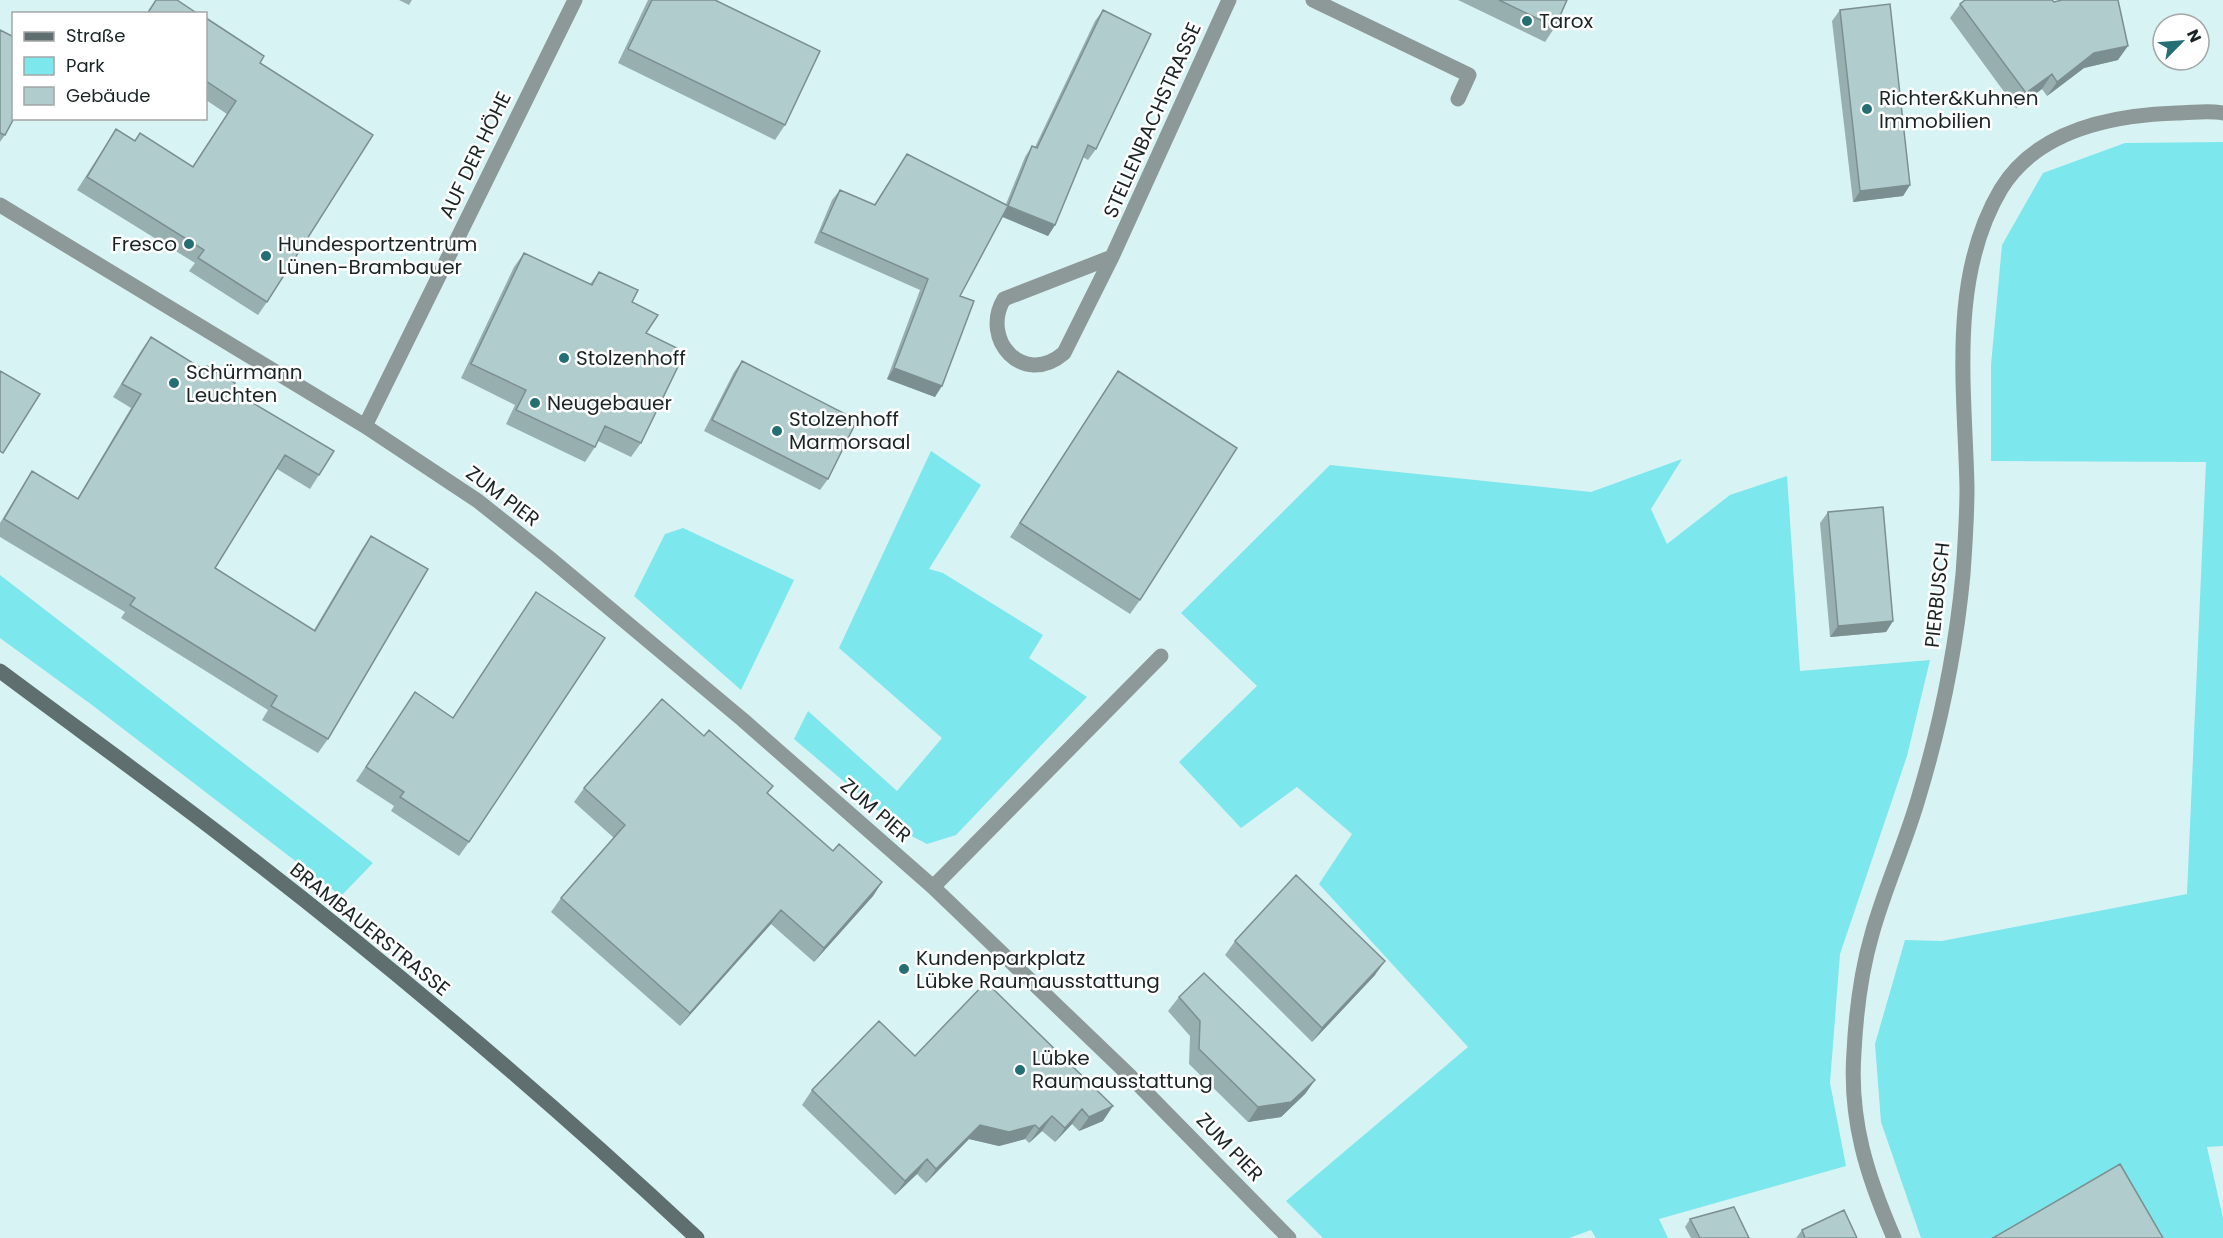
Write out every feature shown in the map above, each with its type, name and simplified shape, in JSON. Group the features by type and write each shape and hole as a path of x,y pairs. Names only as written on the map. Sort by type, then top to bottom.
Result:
{"main road":[{"name":"BRAMBAUERSTRASSE","path":"0,671 226,839 348,937 564,1118 697,1238"}],"street":[{"name":"AUF DER HÖHE","path":"365,426 574,0"},
{"name":"STELLENBACHSTRASSE","path":"1112,257 1004,299 997,311 996,326 1000,340 1010,353 1033,367 1051,364 1064,353 1112,257 1229,0"},
{"path":"1313,0 1469,75 1458,99"},
{"name":"PIERBUSCH","path":"1894,1238 1861,1152 1854,1104 1853,1065 1858,1003 1872,934 1919,798 1936,734 1953,649 1963,574 1967,494 1963,359 1965,313 1972,265 1984,224 2003,186 2033,153 2073,130 2150,114 2223,113"},
{"name":"ZUM PIER","path":"0,205 365,426 478,501 571,575 734,713 933,887 1130,1076 1289,1238"},
{"path":"933,887 1161,656"}],"green space":[{"path":"2223,142 2223,1146 2207,1147 2223,1218 2223,1238 1921,1238 1881,1122 1875,1044 1905,940 1942,941 2187,894 2206,462 1991,461 1991,365 2002,245 2043,173 2125,143"},
{"path":"931,451 981,485 929,569 943,573 1043,635 1029,658 1087,697 956,835 927,844 902,831 794,739 808,711 897,791 942,738 839,648"},
{"path":"1682,459 1651,509 1667,544 1730,495 1787,476 1800,671 1930,660 1907,756 1840,954 1830,1083 1846,1166 1659,1219 1668,1238 1596,1238 1591,1230 1569,1238 1323,1238 1286,1201 1468,1047 1319,884 1352,834 1297,787 1241,828 1179,762 1257,686 1181,613 1330,465 1591,492"},
{"path":"683,528 794,580 741,690 634,596 665,534"},
{"path":"0,575 373,863 341,896 92,705 0,638"}],"building":[{"path":"156,0 177,0 195,12 148,12"},
{"path":"652,0 715,0 820,51 785,125 628,49"},
{"path":"1499,0 1567,0 1555,27"},
{"path":"1965,0 2052,0 2054,2 2118,0 2128,46 2094,53 2057,82 2052,74 2026,93 1960,4"},
{"name":"Richter&Kuhnen Immobilien","path":"1890,4 1910,185 1860,191 1840,10"},
{"path":"1103,10 1151,34 1096,149 1088,145 1055,225 1008,206 1032,146 1037,148"},
{"path":"207,19 264,56 260,63 373,135 267,302 198,258 204,250 87,177 116,129 135,141 140,133 193,167 236,101 207,82"},
{"path":"0,30 12,36 13,120 5,135 0,133"},
{"path":"907,154 1008,206 960,296 974,301 942,386 894,368 928,279 821,232 840,190 875,205"},
{"name":"Stolzenhoff","path":"524,253 592,285 599,272 638,290 632,302 658,315 646,333 685,352 641,443 605,426 595,447 516,410 526,390 471,364"},
{"path":"151,337 204,370 207,366 235,383 231,390 334,451 319,475 285,455 215,568 315,631 371,536 428,569 328,739 271,706 277,696 130,605 135,598 4,519 32,471 78,499 141,394 122,384"},
{"name":"Stolzenhoff Marmorsaal","path":"742,361 857,420 828,479 712,420"},
{"path":"0,371 40,394 3,453 0,451"},
{"path":"1118,371 1237,448 1140,600 1020,523"},
{"path":"1883,507 1893,621 1838,626 1828,512"},
{"path":"536,592 605,638 469,842 400,797 404,792 366,767 415,692 453,718"},
{"path":"662,699 704,736 709,730 773,786 767,793 833,851 839,844 882,882 824,948 781,910 690,1013 561,898 625,825 584,788"},
{"path":"1296,875 1385,961 1322,1028 1235,941"},
{"path":"1204,973 1315,1080 1291,1102 1258,1107 1199,1049 1200,1021 1179,997"},
{"path":"986,982 1113,1106 1089,1117 1082,1109 1065,1128 1052,1116 1039,1129 1035,1125 1009,1132 980,1125 936,1169 927,1159 905,1181 812,1090 879,1021 915,1056"},
{"path":"2120,1164 2163,1238 1993,1238"},
{"path":"1734,1207 1749,1238 1700,1238 1690,1219"},
{"path":"1844,1210 1857,1238 1805,1238 1802,1230"}],"place":[{"name":"Tarox","path":"1527,21"},
{"name":"Richter&Kuhnen Immobilien","path":"1867,109"},
{"name":"Fresco","path":"189,244"},
{"name":"Hundesportzentrum Lünen-Brambauer","path":"266,256"},
{"name":"Stolzenhoff","path":"564,358"},
{"name":"Schürmann Leuchten","path":"174,383"},
{"name":"Neugebauer","path":"535,403"},
{"name":"Stolzenhoff Marmorsaal","path":"777,431"},
{"name":"Kundenparkplatz Lübke Raumausstattung","path":"904,969"},
{"name":"Lübke Raumausstattung","path":"1020,1070"}]}
